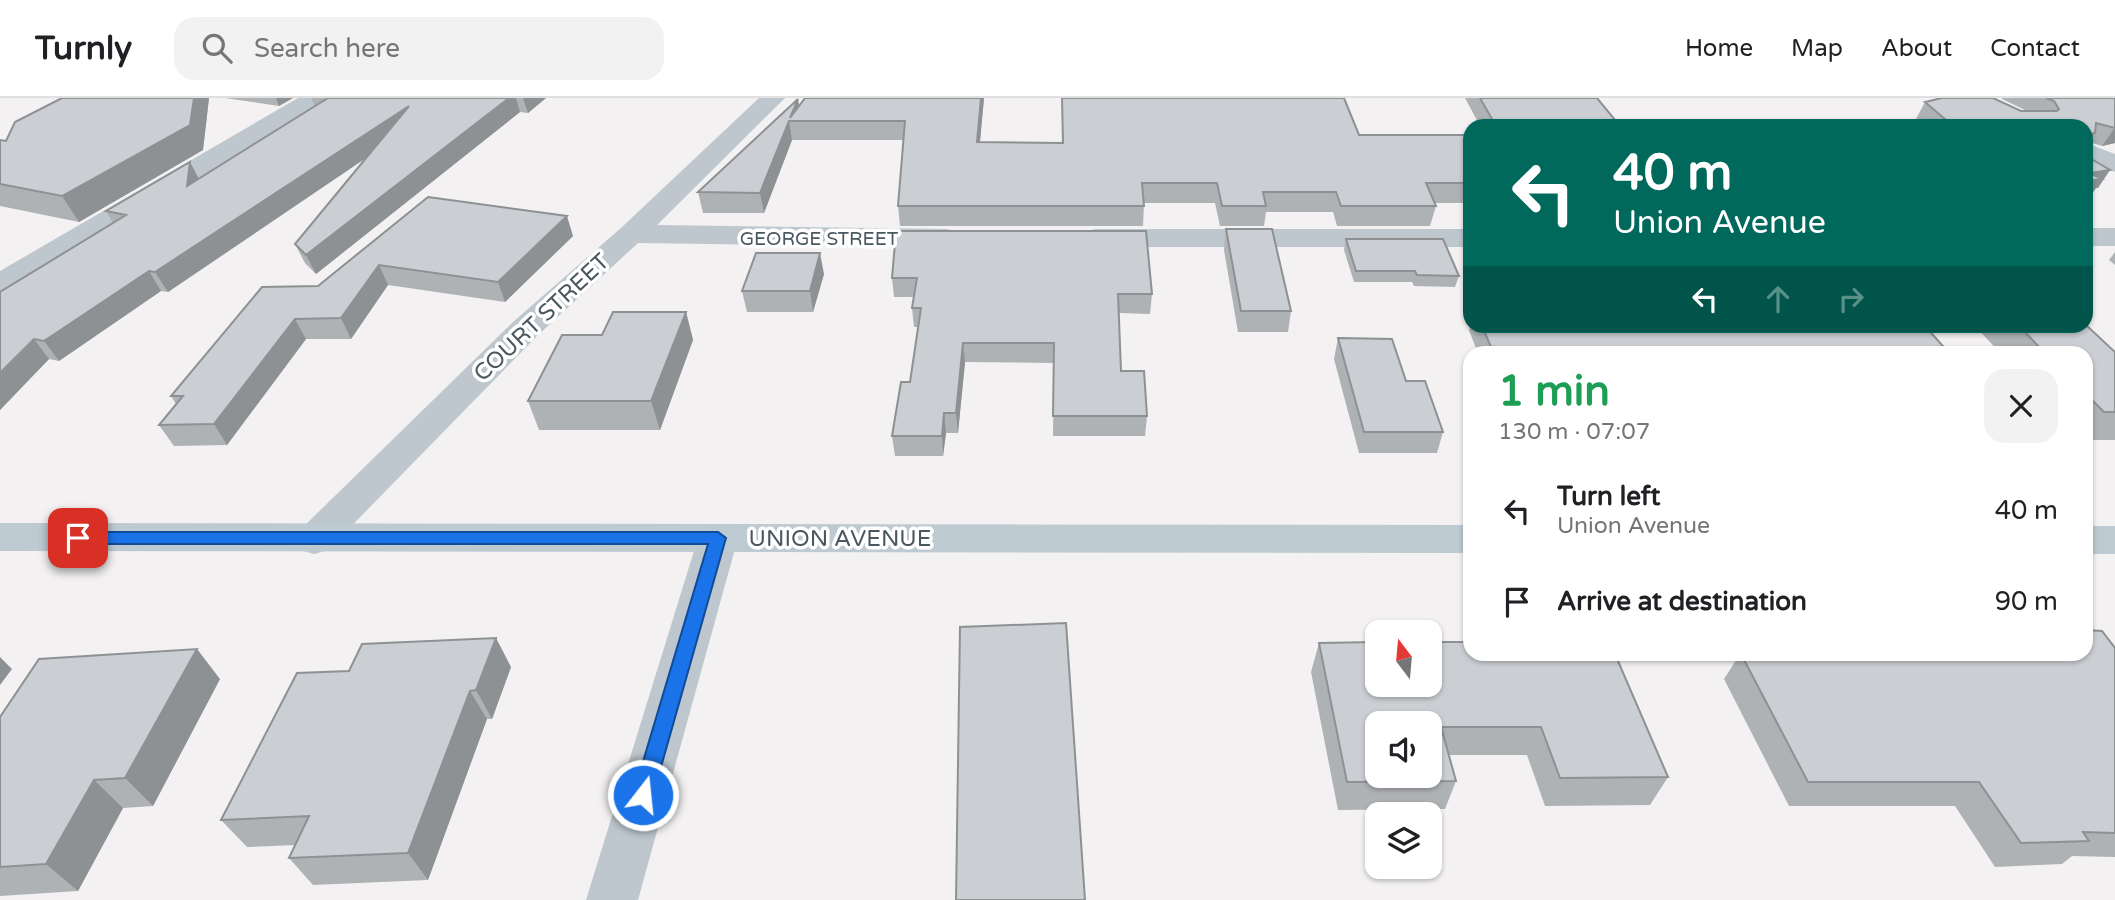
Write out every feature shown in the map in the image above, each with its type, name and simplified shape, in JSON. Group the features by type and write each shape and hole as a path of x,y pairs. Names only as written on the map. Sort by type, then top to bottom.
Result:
{"main road":[{"name":"UNION AVENUE","path":"0,537 314,540 1463,539"},
{"path":"2093,540 2115,540"}],"street":[{"path":"0,284 316,98"},
{"name":"COURT STREET","path":"314,540 515,338 631,234 773,98"},
{"path":"2093,154 2115,164"},
{"name":"GEORGE STREET","path":"631,234 973,238"},
{"path":"2093,237 2115,237"},
{"path":"1070,238 1463,238"},
{"path":"612,900 718,538"}],"building":[{"path":"62,98 194,98 190,125 62,196 0,184 0,140 6,141 15,122"},
{"path":"328,98 509,98 306,255 295,244 409,106 44,341 34,339 0,373 0,292 126,215 106,211 190,162 187,186"},
{"path":"805,98 981,98 977,142 1063,143 1062,98 1344,98 1359,135 1463,135 1463,183 1426,183 1436,206 1341,206 1336,192 1263,192 1266,206 1222,206 1217,183 1142,183 1144,206 898,206 905,121 789,121 760,193 698,192 798,99 790,118"},
{"path":"1480,98 1597,98 1614,119 1492,119"},
{"path":"1942,98 1993,98 2021,111 2057,111 2059,109 2054,101 2046,98 2115,98 2115,128 2096,123 2093,133 2093,119 1945,119 1925,102"},
{"path":"2093,160 2110,170 2093,173"},
{"path":"428,197 567,216 498,282 379,265 341,318 295,319 214,424 159,425 183,396 171,396 262,287 318,286"},
{"path":"1226,229 1272,229 1291,311 1241,311"},
{"path":"896,231 1146,231 1152,294 1118,294 1121,371 1144,371 1147,416 1053,416 1054,343 963,343 956,413 944,413 942,436 892,436 901,382 910,382 921,308 912,308 917,278 892,278"},
{"path":"1346,239 1443,239 1459,276 1417,275 1415,271 1356,271"},
{"path":"756,253 820,253 810,291 742,291"},
{"path":"613,312 686,312 651,401 528,401 562,335 602,335"},
{"path":"2093,332 2115,352 2115,412 2104,412 2093,401 2093,346 2038,346 2026,333"},
{"path":"1485,333 1931,333 1943,346 1491,346"},
{"path":"1338,338 1392,339 1406,381 1425,381 1443,432 1364,432"},
{"path":"1066,623 1085,900 956,900 960,627"},
{"path":"2093,630 2102,631 2115,648 2115,833 2083,832 2089,841 2021,843 1979,782 1808,782 1745,661 2093,661"},
{"path":"496,638 476,690 470,691 408,853 289,858 309,816 221,820 297,673 349,671 362,644"},
{"path":"1365,642 1365,697 1442,697 1442,642 1463,642 1463,661 1618,661 1668,777 1560,778 1541,727 1442,727 1442,711 1365,711 1365,782 1347,782 1319,643"},
{"path":"197,649 125,778 94,780 46,864 0,867 0,717 39,659"},
{"path":"1442,731 1456,781 1442,781"}],"route":[{"path":"78,538 718,538 643,795"}]}
